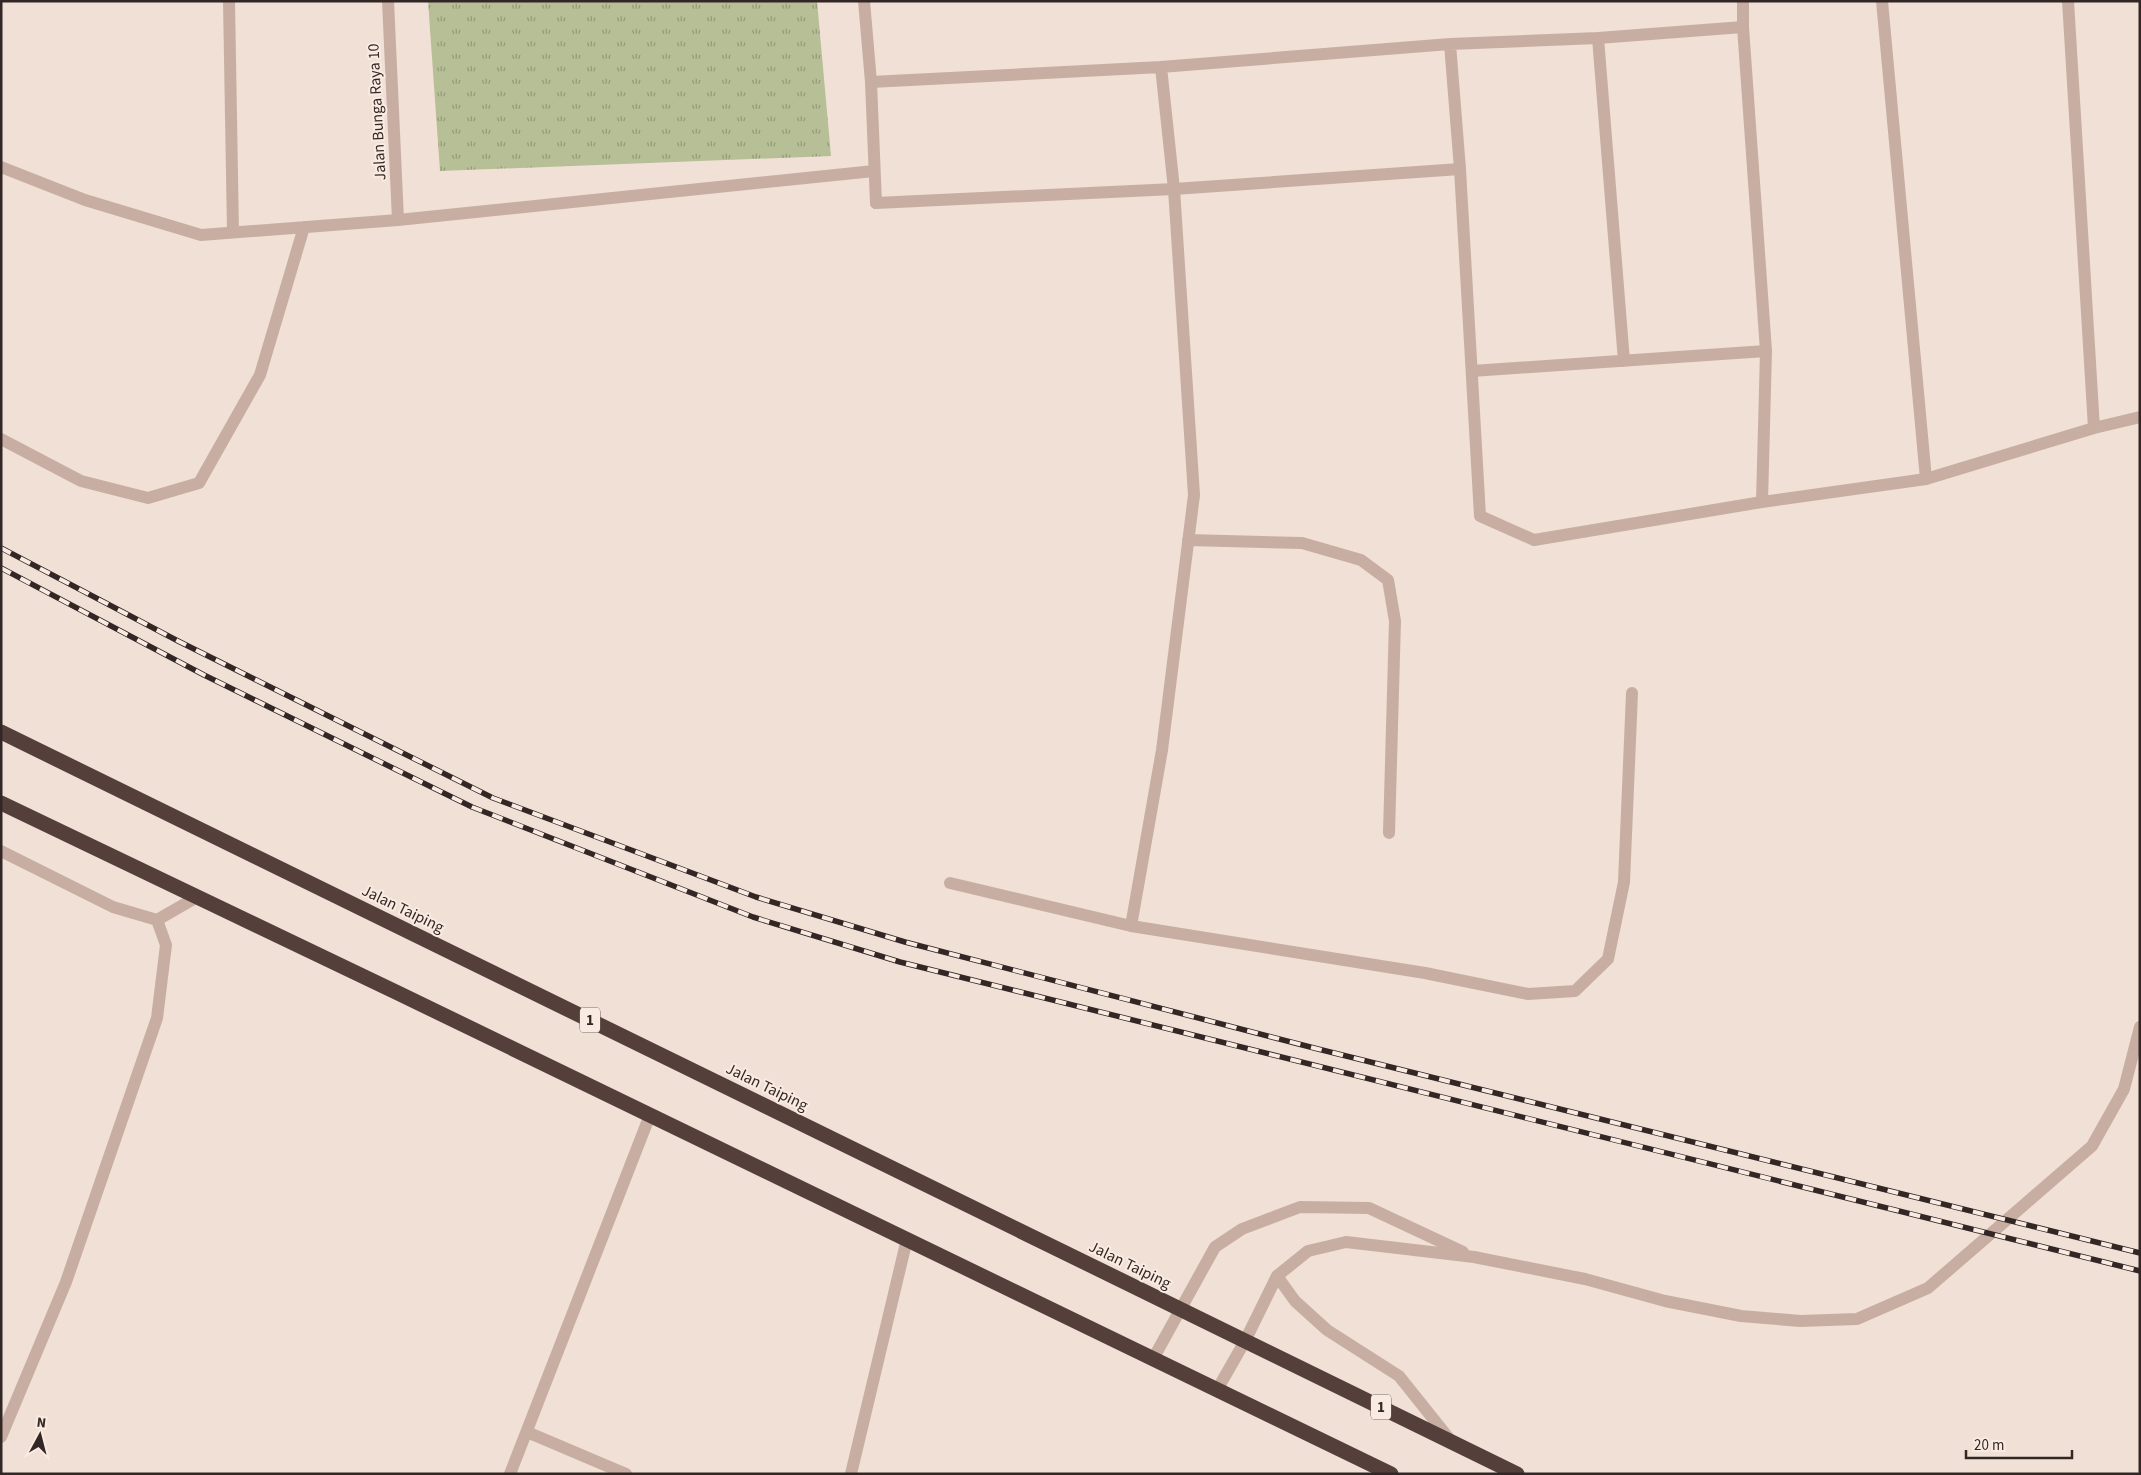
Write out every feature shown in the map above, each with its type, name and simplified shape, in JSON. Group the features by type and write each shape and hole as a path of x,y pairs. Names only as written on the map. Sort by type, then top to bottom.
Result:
{"highway":[{"name":"Jalan Taiping","path":"1,732 1516,1474"},
{"path":"1,803 1391,1474"}],"street":[{"path":"229,1 233,232"},
{"name":"Jalan Bunga Raya 10","path":"388,1 398,220"},
{"path":"864,1 871,82 876,203 1174,189 1460,168"},
{"path":"1744,1 1743,27 1766,351 1762,502"},
{"path":"1882,1 1926,479"},
{"path":"2068,1 2094,428"},
{"path":"871,82 1161,67 1450,44 1598,38 1743,27"},
{"path":"1598,38 1624,361"},
{"path":"1450,44 1460,168 1480,516 1534,540 1762,502 1926,479 2094,428 2140,417"},
{"path":"1131,926 1162,750 1194,495 1174,189 1161,67"},
{"path":"1,167 85,200 201,235 398,220 874,170"},
{"path":"1,439 81,481 148,498 199,483 260,375 304,227"},
{"path":"1472,371 1766,351"},
{"path":"1188,540 1302,543 1361,560 1388,580 1395,620 1389,832"},
{"path":"950,883 1131,926 1416,971 1528,994 1574,991 1608,959 1624,882 1632,693"},
{"path":"1,851 113,907 157,920 197,897"},
{"path":"1,1437 66,1282 157,1018 166,945 157,920"},
{"path":"1217,1390 1245,1341 1277,1276 1308,1251 1346,1242 1474,1257 1586,1279 1665,1301 1740,1316 1800,1321 1857,1319 1928,1288 2092,1146 2124,1089 2140,1027"},
{"path":"510,1474 650,1115"},
{"path":"1153,1359 1215,1247 1242,1229 1300,1207 1369,1208 1474,1257"},
{"path":"851,1474 907,1239"},
{"path":"1277,1276 1295,1301 1327,1330 1399,1376 1450,1441"},
{"path":"526,1432 626,1474"}],"green space":[{"path":"428,1 817,1 831,156 440,171"}],"railway":[{"path":"1,548 178,641 493,798 756,897 905,942 1318,1049 2140,1253"},
{"path":"1,568 204,675 472,807 753,917 900,962 2140,1271"}]}
